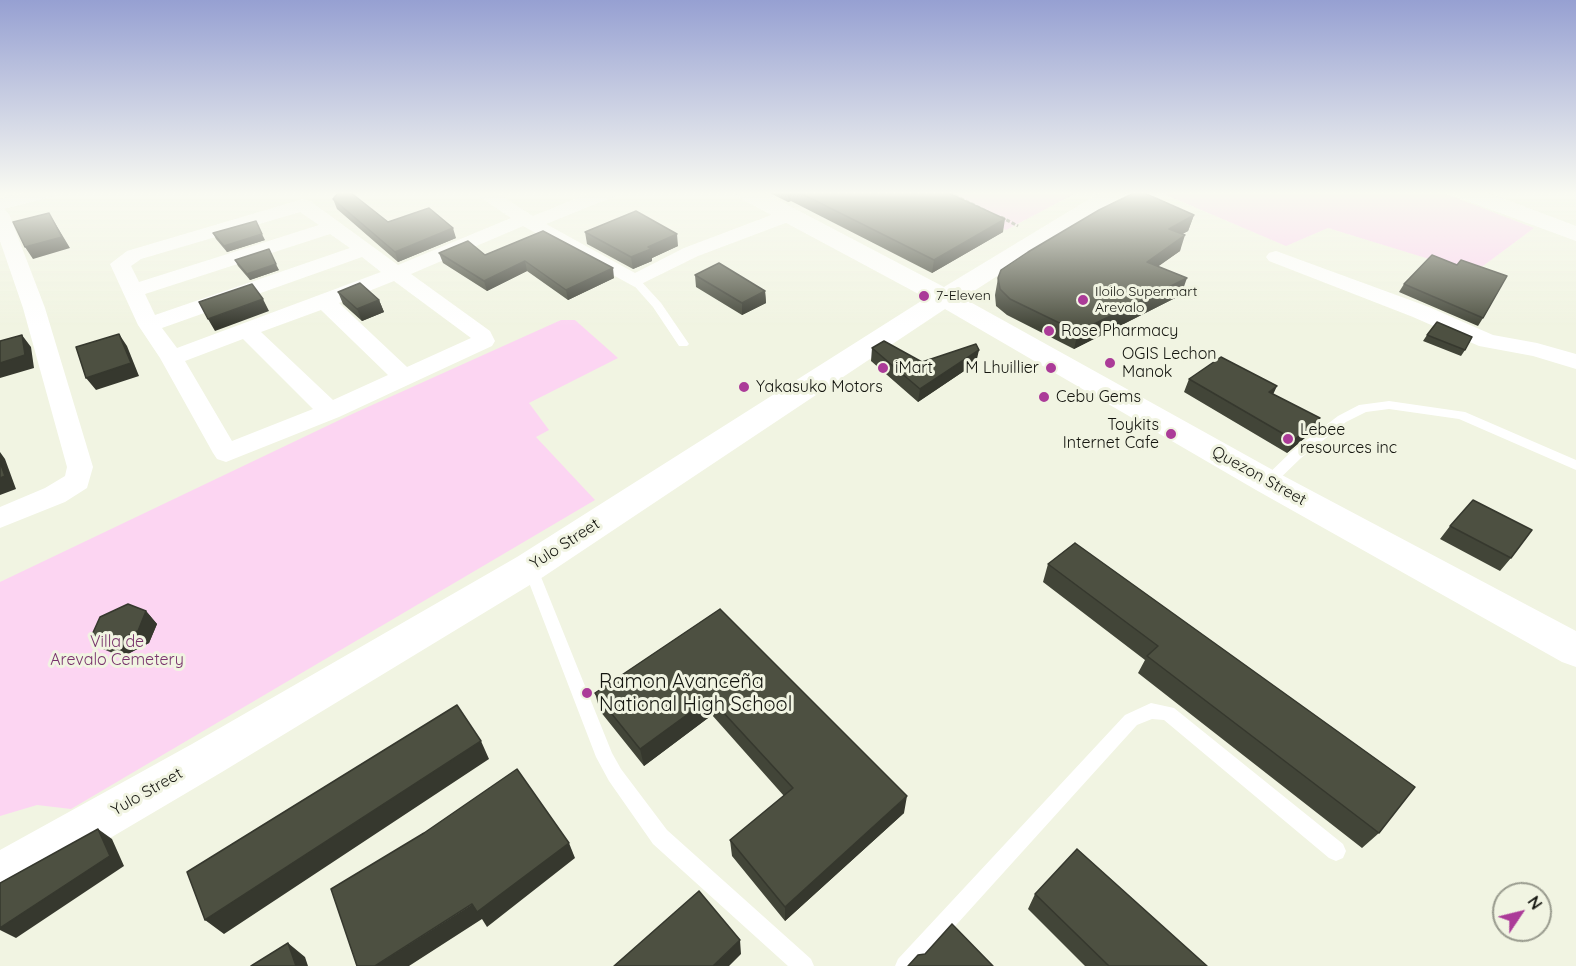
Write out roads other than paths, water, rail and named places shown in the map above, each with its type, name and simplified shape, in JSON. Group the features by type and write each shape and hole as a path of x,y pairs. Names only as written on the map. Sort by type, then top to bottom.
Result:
{"main road":[{"name":"Quezon Street","path":"831,237 1268,482 1576,650"},
{"name":"Yulo Street","path":"0,876 207,758 530,567 1044,237"}],"street":[{"path":"0,518 55,495 77,481 80,467 34,308 8,237"},
{"path":"195,237 134,255 120,264 149,325 172,358 226,453 330,411 484,341 482,336 347,237"},
{"path":"132,291 301,237"},
{"path":"172,358 487,237"},
{"path":"557,237 635,281 691,252 729,237"},
{"path":"149,325 364,250"},
{"path":"1276,258 1420,312 1487,341 1537,350 1576,362"},
{"path":"324,301 404,377"},
{"path":"246,330 330,411"}],"lane":[{"path":"635,281 657,305 683,344"},
{"path":"1268,482 1296,455 1342,419 1363,408 1389,405 1461,415 1576,465"},
{"path":"530,567 592,725 615,775 660,837 804,966"},
{"path":"905,966 1131,720 1151,711 1168,712 1336,851"}],"place":[{"name":"7-Eleven","path":"924,296"},
{"name":"Iloilo Supermart Arevalo","path":"1083,300"},
{"name":"Rose Pharmacy","path":"1049,331"},
{"name":"OGIS Lechon Manok","path":"1110,363"},
{"name":"iMart","path":"883,368"},
{"name":"M Lhuillier","path":"1051,368"},
{"name":"Yakasuko Motors","path":"744,387"},
{"name":"Cebu Gems","path":"1044,397"},
{"name":"Toykits Internet Cafe","path":"1171,434"},
{"name":"Lebee resources inc","path":"1288,439"},
{"name":"Ramon Avanceña National High School","path":"587,693"}],"park label":[{"name":"Villa de Arevalo Cemetery","path":"117,651"}]}
